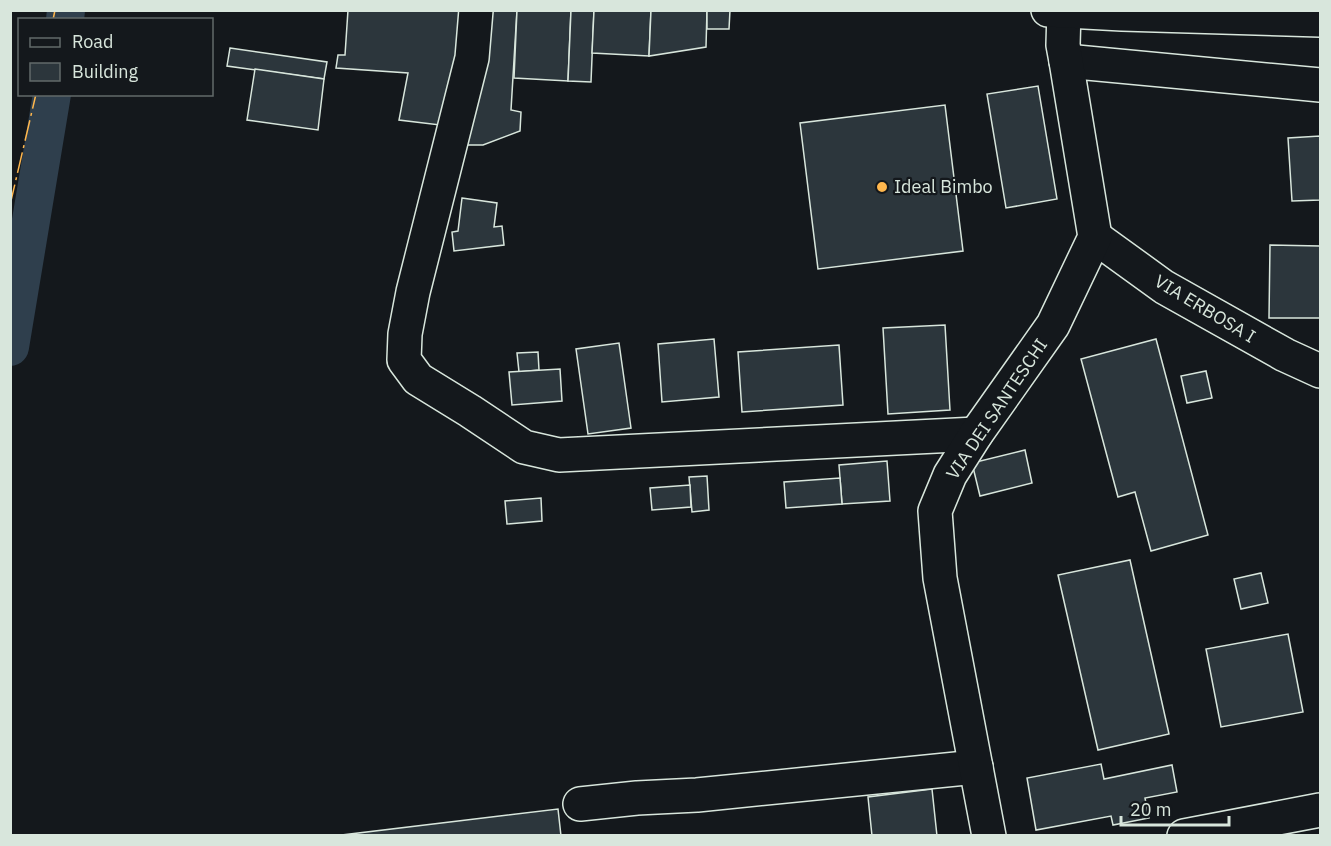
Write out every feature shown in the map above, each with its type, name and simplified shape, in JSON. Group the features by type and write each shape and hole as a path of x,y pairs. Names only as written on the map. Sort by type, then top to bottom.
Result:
{"street":[{"path":"476,10 472,58 413,292 405,334 404,360 418,379 524,447 559,454 976,434"},
{"path":"1095,237 1059,11 1320,20"},
{"path":"1066,61 1320,85"},
{"name":"VIA ERBOSA I","path":"1095,237 1164,287 1285,355 1320,371"},
{"name":"VIA DEI SANTESCHI","path":"989,836 940,578 935,511 950,475 976,434 1053,325 1095,237"},
{"path":"580,804 709,794 976,767"},
{"path":"1184,836 1320,810"}],"building":[{"path":"348,10 468,10 440,125 399,120 408,73 336,68 338,55 345,55"},
{"path":"480,10 517,10 511,110 521,112 520,131 483,145 454,145"},
{"path":"517,10 571,10 568,81 514,78"},
{"path":"571,10 594,10 591,82 568,81"},
{"path":"594,10 651,10 649,56 592,53"},
{"path":"651,10 707,10 706,47 649,56"},
{"path":"707,10 730,10 729,29 707,29"},
{"path":"230,48 327,62 324,79 227,66"},
{"path":"255,69 324,79 318,130 247,120"},
{"path":"1038,86 1057,199 1006,208 987,94"},
{"name":"Ideal Bimbo","path":"945,105 963,251 818,269 800,123"},
{"path":"1320,136 1320,200 1292,201 1288,138"},
{"path":"462,198 497,203 494,227 502,226 504,245 454,251 452,232 458,231"},
{"path":"1270,245 1320,246 1320,318 1269,318"},
{"path":"945,325 950,410 888,414 883,328"},
{"path":"714,339 719,397 662,402 658,344"},
{"path":"1156,339 1208,535 1151,551 1135,492 1118,497 1081,359"},
{"path":"619,343 631,428 588,434 576,349"},
{"path":"839,345 843,405 742,412 738,352"},
{"path":"538,352 539,370 519,372 517,353"},
{"path":"560,369 562,401 512,405 509,372"},
{"path":"1206,371 1212,398 1187,403 1181,376"},
{"path":"1025,450 1032,483 980,496 972,463"},
{"path":"887,461 890,501 842,504 839,465"},
{"path":"707,476 709,510 692,512 689,477"},
{"path":"840,478 842,504 786,508 784,482"},
{"path":"690,485 691,507 652,510 650,488"},
{"path":"541,498 542,521 507,524 505,501"},
{"path":"1130,560 1169,734 1098,750 1058,575"},
{"path":"1261,573 1268,603 1241,609 1234,579"},
{"path":"1288,634 1303,712 1221,727 1206,649"},
{"path":"1101,764 1104,779 1172,765 1177,792 1145,798 1149,818 1113,825 1111,816 1036,830 1027,778"},
{"path":"932,789 937,836 872,836 868,797"},
{"path":"558,809 561,836 342,836 342,835"}],"waterway":[{"path":"65,18 66,10"},
{"path":"10,347 52,96"}],"power":[{"path":"53,18 55,10"},
{"path":"10,205 36,96"}],"place":[{"name":"Ideal Bimbo","path":"882,187"}]}
